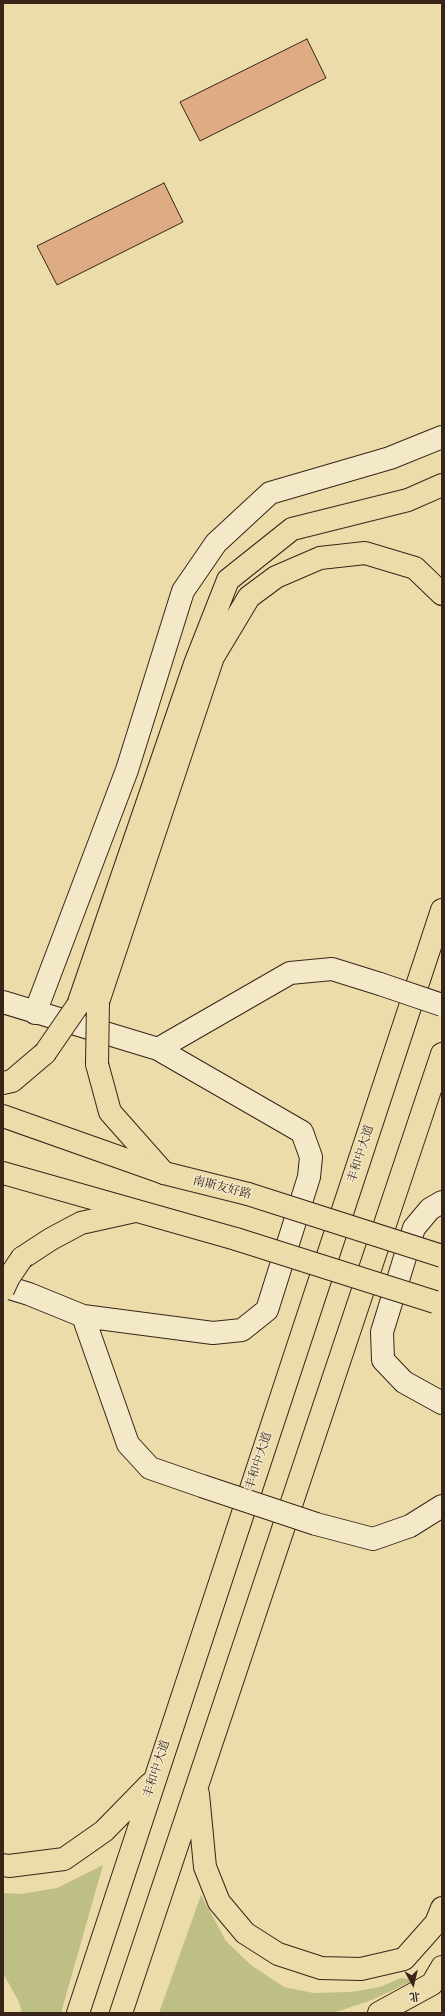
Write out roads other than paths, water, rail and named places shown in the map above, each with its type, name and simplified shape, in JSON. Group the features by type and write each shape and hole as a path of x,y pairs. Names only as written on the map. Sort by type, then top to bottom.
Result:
{"main road":[{"path":"164,1173 110,1112 97,1064 88,1004 195,664 228,580 292,529 408,500 442,485"},
{"path":"3,1083 12,1081 45,1053 88,1004 214,657 249,597 276,577 320,558 365,553 415,568 442,594"},
{"name":"丰和中大道","path":"78,2013 153,1780 442,910"},
{"path":"121,2013 442,1054"},
{"name":"南斯友好路","path":"3,1116 164,1173 248,1194 442,1256"},
{"path":"3,1173 236,1239 438,1303"},
{"path":"3,1290 9,1277 22,1258 51,1239 82,1223 135,1211"},
{"path":"3,1865 9,1866 64,1859 104,1831 153,1780"},
{"path":"197,1786 205,1867 219,1902 245,1933 278,1954 321,1968 361,1969 404,1959 436,1924 442,1908"},
{"path":"379,2013 432,1984 442,1967"}],"street":[{"path":"35,1013 127,770 183,591 216,543 270,493 390,458 442,437"},
{"path":"158,1049 290,973 332,969 442,1005"},
{"path":"3,1002 35,1013 158,1049 302,1132 311,1157 309,1177 267,1310 242,1330 213,1333 83,1316 29,1294 3,1286"},
{"path":"442,1202 430,1209 414,1228 382,1332 383,1360 404,1382 442,1403"},
{"path":"83,1316 128,1444 150,1468 316,1524 372,1539 410,1526 442,1506"}]}
